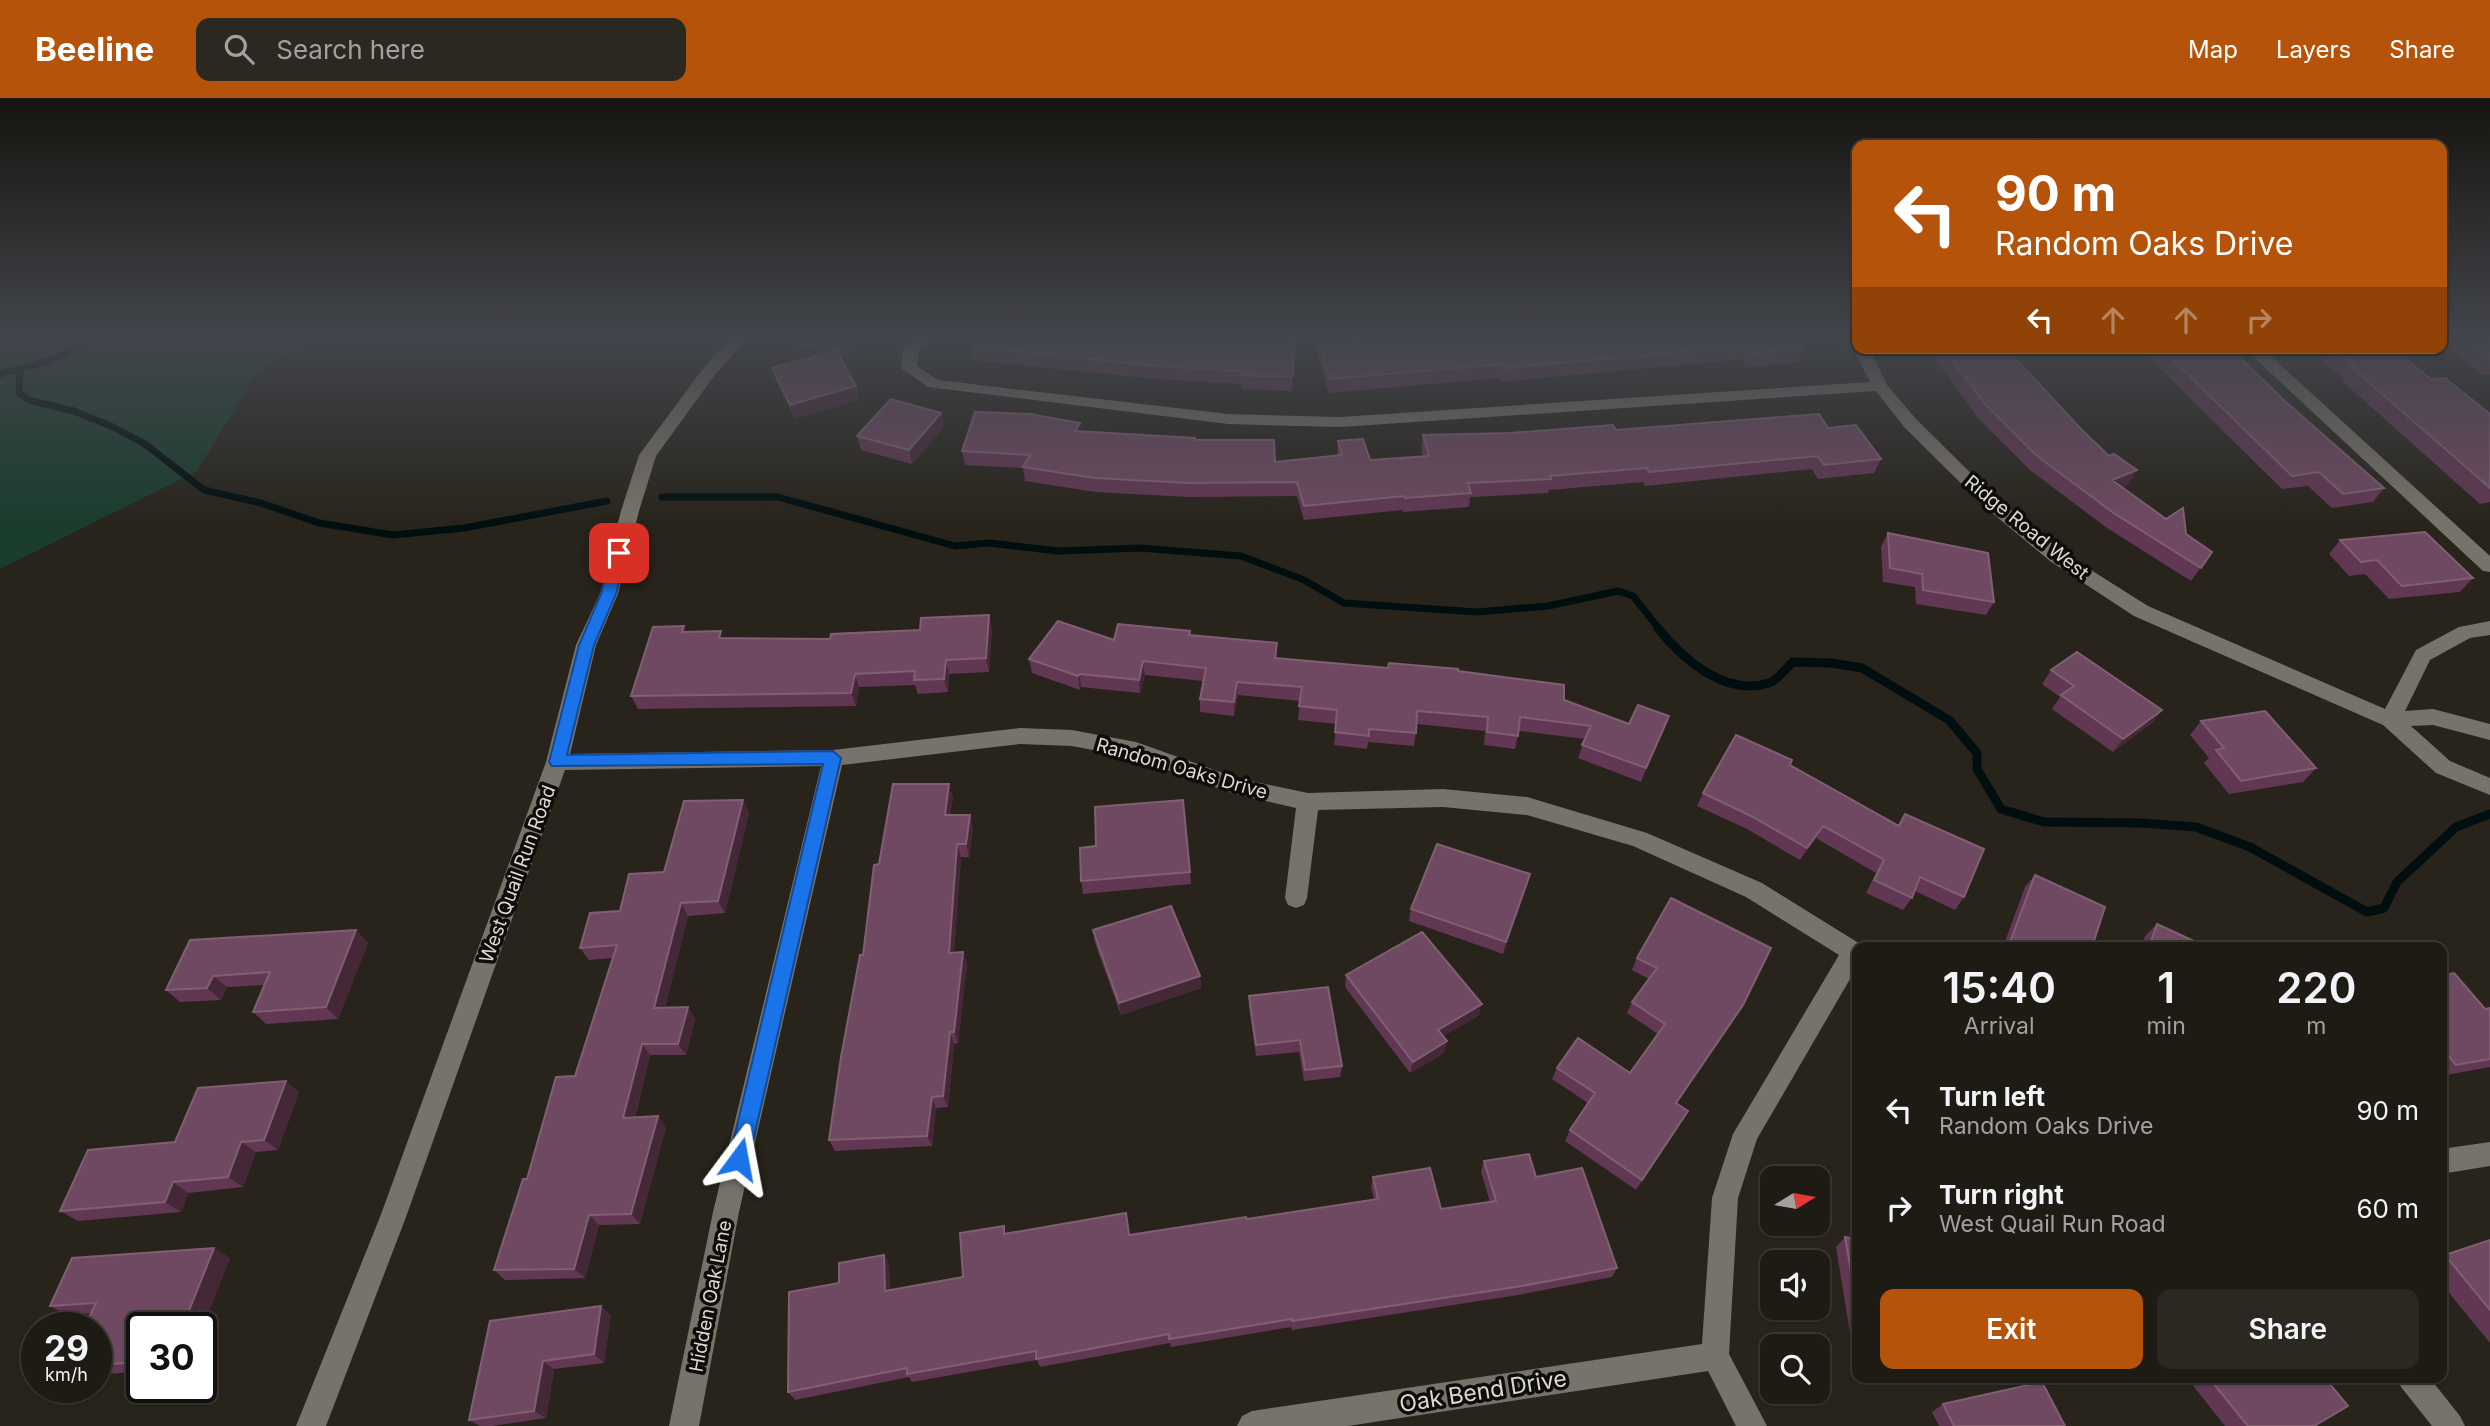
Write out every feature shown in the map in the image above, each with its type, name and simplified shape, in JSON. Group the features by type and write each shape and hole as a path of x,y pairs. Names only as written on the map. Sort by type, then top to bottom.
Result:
{"street":[{"name":"West Quail Run Road","path":"311,1426 393,1217 557,762 586,645 609,594 630,511 648,456 689,400"},
{"path":"1068,400 1228,419 1340,422 1670,400"},
{"name":"Ridge Road West","path":"1891,400 1910,423 1991,503 2057,557 2098,584 2141,611 2390,720 2443,767 2490,787"},
{"path":"2309,400 2490,566"},
{"path":"2390,720 2423,655 2466,632 2490,628"},
{"name":"Ridge Road West","path":"2390,720 2433,717 2490,732"},
{"name":"Random Oaks Drive","path":"557,762 833,758 1020,736 1072,738 1136,750 1235,786 1308,802 1443,798 1527,806 1639,839 1741,885 1852,951"},
{"name":"Hidden Oak Lane","path":"684,1426 726,1212 833,758"},
{"path":"1296,898 1308,802"},
{"path":"1752,1426 1715,1356 1724,1198 1746,1133 1852,958"},
{"path":"2447,1161 2490,1154"},
{"name":"Oak Bend Drive","path":"1252,1426 1715,1356"},
{"path":"2416,1383 2450,1426"}],"green space":[{"path":"0,400 240,400 197,471 0,569"}],"building":[{"path":"788,400 807,400 790,405"},
{"path":"890,400 941,413 909,450 857,436"},
{"path":"1982,400 2054,400 2109,456 2114,454 2137,470 2112,480 2166,519 2183,508 2186,534 2212,552 2201,568 2115,514 2037,456"},
{"path":"2214,400 2284,400 2384,488 2343,494 2319,472 2292,476"},
{"path":"2389,400 2472,400 2490,414 2490,488"},
{"path":"975,412 1030,414 1080,423 1075,431 1195,440 1274,440 1275,462 1342,455 1338,441 1363,439 1370,460 1429,456 1423,435 1510,433 1613,425 1616,430 1819,414 1828,428 1856,425 1881,459 1824,465 1818,456 1649,472 1647,468 1550,476 1551,479 1468,483 1471,493 1404,496 1304,506 1297,482 1188,483 1094,478 1023,467 1030,455 962,451"},
{"path":"2425,532 2473,578 2402,586 2377,560 2361,562 2340,540"},
{"path":"1888,533 1988,553 1994,602 1923,590 1922,574 1890,568"},
{"path":"989,615 986,658 946,660 944,679 914,680 915,671 855,674 851,693 631,696 653,627 684,626 682,632 721,631 719,638 830,639 831,634 920,630 921,618"},
{"path":"1058,621 1114,640 1118,624 1190,631 1189,635 1277,643 1275,658 1388,668 1389,663 1458,669 1564,685 1564,700 1629,724 1638,705 1669,716 1646,768 1582,745 1591,726 1520,717 1518,736 1487,732 1488,717 1417,711 1416,733 1369,729 1369,736 1335,732 1337,710 1299,706 1302,687 1237,682 1234,702 1200,699 1206,668 1143,661 1139,680 1080,674 1078,676 1029,659"},
{"path":"2077,652 2162,710 2123,739 2061,695 2074,686 2051,670"},
{"path":"2265,711 2316,768 2241,781 2216,750 2224,748 2201,721"},
{"path":"1736,735 1792,760 1790,765 1899,826 1905,814 1984,849 1964,897 1920,877 1912,898 1874,880 1884,860 1823,826 1807,848 1753,817 1703,793"},
{"path":"893,784 949,784 945,815 970,815 966,844 957,844 949,953 963,952 943,1096 932,1097 927,1136 829,1140 841,1057 860,955 863,955 874,865 879,864"},
{"path":"743,800 718,901 681,903 654,1008 688,1007 678,1044 642,1044 623,1118 658,1116 631,1214 589,1215 574,1269 494,1270 523,1179 527,1179 556,1077 575,1076 617,945 580,948 590,913 620,911 629,874 664,872 684,801"},
{"path":"1183,800 1190,872 1081,881 1080,848 1096,846 1095,807"},
{"path":"1437,844 1530,874 1506,942 1411,909"},
{"path":"2035,875 2105,907 2094,942 2010,942"},
{"path":"1671,898 1771,948 1743,1005 1676,1103 1688,1111 1642,1180 1570,1130 1595,1093 1557,1068 1578,1038 1630,1073 1665,1024 1632,1002 1657,968 1637,958"},
{"path":"1171,906 1200,976 1119,1003 1093,930"},
{"path":"2157,924 2194,941 2194,942 2151,942"},
{"path":"356,930 326,1007 253,1012 270,972 213,976 207,988 166,990 190,940"},
{"path":"1422,932 1482,1004 1438,1030 1447,1041 1413,1062 1346,975"},
{"path":"2454,973 2485,1009 2490,1008 2490,1059 2456,1065 2447,1054 2447,975"},
{"path":"1328,987 1342,1066 1305,1070 1300,1040 1256,1045 1249,996"},
{"path":"286,1081 264,1140 241,1142 228,1177 173,1182 165,1202 60,1211 88,1150 175,1142 198,1088"},
{"path":"1529,1154 1536,1177 1582,1168 1617,1268 1522,1286 1292,1321 1169,1339 1169,1334 1036,1359 1036,1351 907,1374 907,1368 788,1392 789,1292 839,1283 839,1263 884,1255 885,1291 963,1277 960,1233 1004,1226 1004,1234 1126,1213 1129,1235 1246,1217 1247,1219 1378,1199 1373,1177 1430,1168 1441,1209 1496,1201 1484,1161"},
{"path":"1845,1237 1852,1238 1852,1277"},
{"path":"2490,1240 2490,1310 2447,1257 2447,1254"},
{"path":"214,1248 188,1312 126,1312 126,1363 112,1364 112,1312 92,1312 96,1303 50,1306 72,1258"},
{"path":"601,1306 594,1354 543,1361 534,1411 469,1420 490,1321"},
{"path":"2043,1383 2065,1426 1954,1426 1943,1404"},
{"path":"2213,1383 2329,1383 2348,1406 2314,1426 2248,1426"}],"waterway":[{"path":"29,400 74,411 113,427 145,444 204,490 261,503 319,523 393,535 464,528 607,501"},
{"path":"662,497 778,497 955,546 989,543 1058,551 1140,548 1241,556 1304,580 1344,603 1477,612 1548,606 1618,591 1633,596 1660,630"},
{"path":"1658,628 1692,663 1721,680 1737,685 1753,686 1772,682 1793,662 1831,663 1862,668 1949,720 1977,753 1977,769 2001,809 2044,822 2143,823 2196,827 2250,847 2367,912 2384,908 2397,882 2456,827 2490,814"}],"route":[{"path":"619,553 609,594 586,645 557,762 833,758 739,1159"}]}
